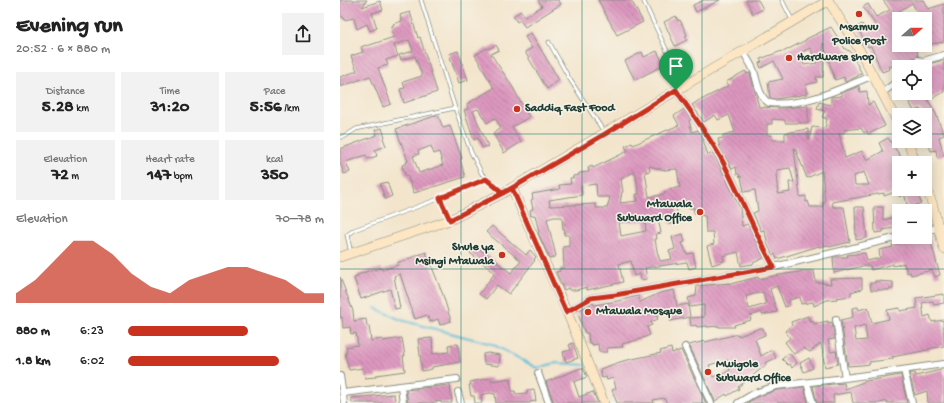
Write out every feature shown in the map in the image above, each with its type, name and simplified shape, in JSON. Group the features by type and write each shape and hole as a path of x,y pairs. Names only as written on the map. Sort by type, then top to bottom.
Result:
{"main road":[{"path":"340,257 450,220 503,193 605,134 828,0 860,51 892,112"},
{"path":"512,188 604,403"},
{"path":"929,196 941,227 944,249"}],"street":[{"path":"743,51 754,71 756,82 767,103 784,104 810,99 872,76"},
{"path":"926,60 944,55"},
{"path":"882,93 892,85"},
{"path":"680,88 697,120 722,160 763,248 774,267"},
{"path":"566,312 591,298 774,267 892,239"},
{"path":"836,319 845,378"},
{"path":"686,347 711,403"},
{"path":"738,403 755,393 783,385 807,384 944,364"},
{"path":"904,370 912,403"},
{"path":"538,373 549,403"},
{"path":"340,376 344,403"},
{"path":"343,393 457,379"},
{"path":"807,384 812,403"},
{"path":"401,386 403,403"},
{"path":"458,392 461,403"}],"lane":[{"path":"421,0 455,108 475,162 486,179 503,193"},
{"path":"643,0 680,88"},
{"path":"782,0 793,22"},
{"path":"549,42 568,78 605,134"},
{"path":"340,137 356,129 455,108"},
{"path":"351,254 347,235 349,233 363,226 440,198 486,179"},
{"path":"440,198 450,220"}],"building":[{"path":"340,0 367,0 362,7 380,1 383,10 372,13 377,28 370,31 367,24 357,29 354,18 344,20 342,16 340,17"},
{"path":"538,0 558,0 561,4 525,27 520,20 517,22 513,16 521,11 525,17 542,6"},
{"path":"598,0 631,0 643,22 617,35"},
{"path":"704,0 720,0 696,12 693,5"},
{"path":"746,0 758,0 763,9 753,14"},
{"path":"883,0 923,0 928,9 944,4 944,42 932,44 932,12 917,12 912,3 898,12 892,12 892,52 917,52 918,56 910,60 892,60 892,66 889,67 890,69 882,72 871,46 868,47 857,27 862,24 867,32 877,27 863,7 868,4 876,17 890,10"},
{"path":"410,12 418,38 420,37 437,92 404,103 400,89 405,88 403,82 422,76 415,56 401,60 399,55 413,51 409,40 394,45 398,56 386,60 388,65 378,68 391,104 383,107 370,76 340,87 340,77 357,71 351,56 363,52 361,47 394,37 391,27 393,24 402,21 400,15"},
{"path":"676,16 678,21 680,20 687,35 685,36 687,40 675,46 664,22"},
{"path":"831,27 845,49 848,51 849,50 852,54 862,74 845,82 844,77 835,80 823,43 823,77 816,77 817,82 805,85 807,94 776,99 770,98 768,82 783,79 774,61 761,68 759,63 762,62 760,59 782,51 783,52","holes":["810,48 817,63 804,65 800,53"]},
{"path":"531,33 559,80 547,89 525,52 532,48 525,37"},
{"path":"496,45 499,50 491,54 512,86 529,117 512,127 521,142 504,153 493,133 501,128 495,118 487,123 478,109 473,111 488,146 482,148 478,138 474,140 464,110 468,109 467,104 494,88 475,55"},
{"path":"458,51 468,80 459,83 449,54"},
{"path":"657,51 664,65 635,80 625,61 642,52 644,57"},
{"path":"944,60 944,92 932,98 932,63"},
{"path":"745,71 747,74 750,73 759,107 782,108 808,106 808,123 785,123 785,120 772,119 772,124 767,124 767,135 771,135 772,140 785,140 785,133 808,129 809,140 812,127 825,128 827,119 822,117 825,111 817,109 819,102 831,105 831,97 842,96 842,93 859,86 860,92 867,91 868,105 873,102 885,126 868,134 867,131 864,133 861,128 844,130 844,133 839,133 845,158 862,151 867,160 883,151 879,143 888,138 892,144 892,148 895,148 900,156 892,156 892,193 884,196 884,193 832,202 833,207 844,207 850,242 829,247 828,245 819,246 777,259 775,254 772,255 766,241 764,230 761,231 753,213 758,211 755,190 744,192 741,176 740,177 739,174 737,174 736,167 732,169 720,148 718,139 723,138 723,135 735,132 729,115 718,120 715,115 704,122 692,105 728,86 726,82","holes":["795,148 807,178 822,171 825,203 823,203 823,207 810,207 808,201 806,202 806,196 800,197","790,168 794,182 789,182 790,192 778,194 776,175 777,170","864,172 869,185 855,185 854,176"]},
{"path":"908,100 928,100 936,114 944,135 939,137 944,156 937,157 936,150 931,151 930,148 932,148 932,108 912,108"},
{"path":"684,109 691,119 689,121 692,132 698,130 704,139 703,140 708,155 713,153 740,208 742,226 748,224 764,258 753,264 741,266 738,252 723,256 724,261 712,265 707,246 714,244 713,232 706,232 705,216 694,214 694,208 688,208 688,205 676,207 679,223 670,224 668,216 658,218 661,233 656,234 657,239 655,239 660,261 672,259 669,251 675,249 672,237 683,234 685,242 682,243 687,254 693,253 696,267 689,269 687,262 645,268 647,279 641,280 640,274 634,276 631,261 619,264 623,282 587,290 587,287 576,290 569,290 568,288 564,290 556,272 560,271 560,268 564,268 563,247 569,246 569,235 564,235 565,229 563,229 562,217 547,219 556,256 550,259 538,233 535,215 531,216 530,210 533,209 531,200 533,199 532,194 560,189 559,185 571,184 570,178 573,178 573,176 579,175 579,173 589,172 588,168 592,166 593,168 628,151 625,146 632,143 633,145 679,125 674,116","holes":["649,166 665,170 677,169 680,187 668,190 664,192 665,194 649,197 645,172 650,171","634,172 636,175 639,194 636,194 638,201 620,203 623,192 621,179","596,184 597,197 610,197 607,208 596,208 596,204 550,206 549,200 582,195 581,186","645,221 646,231 621,236 619,222"]},
{"path":"438,115 443,128 450,126 462,159 460,159 465,177 414,193 402,165 408,161 396,129","holes":["431,146 434,154 439,152 443,165 419,173 413,156 419,154 418,151"]},
{"path":"382,128 386,146 375,150 377,156 368,159 366,155 346,162 350,172 344,174 340,163 340,149 377,135 375,130"},
{"path":"387,182 392,196 385,199 380,184"},
{"path":"905,196 919,196 921,203 907,204"},
{"path":"855,207 864,207 867,238 856,240"},
{"path":"874,207 883,207 883,220 892,218 892,228 875,233"},
{"path":"492,226 526,255 530,250 536,257 509,294 497,285 486,299 479,294 495,273 470,253 476,246 511,273 521,261 486,232"},
{"path":"931,244 940,275 935,277 932,270 911,275 910,272 907,273 904,263 893,266 893,264 871,270 870,266 863,266 834,273 833,257 848,257 847,255 865,253 867,261 880,258 879,250 893,247 892,245"},
{"path":"426,252 443,295 451,321 440,325 438,319 430,322 427,315 415,319 400,274 394,276 400,308 395,309 390,289 361,299 354,278 357,277 357,275 374,269 381,268 382,270 398,265 397,263"},
{"path":"814,271 816,282 831,284 830,279 862,278 862,289 851,292 851,296 827,300 814,306 813,302 801,304 800,297 789,300 790,305 785,307 777,286 770,289 777,312 762,315 762,312 750,316 751,320 734,325 735,327 691,326 690,318 704,317 704,305 690,307 688,298 696,296 697,286 730,284 758,277 759,279","holes":["763,292 766,304 749,309 746,296"]},
{"path":"340,277 353,311 354,321 366,319 367,326 369,326 371,341 402,338 405,356 403,356 405,371 365,378 363,368 349,370 345,353 347,353 346,347 358,345 356,333 351,334 350,327 343,328 342,317 340,318"},
{"path":"875,281 893,282 893,289 871,290 870,283 875,283"},
{"path":"674,290 677,306 688,304 690,317 670,321 668,311 656,315 658,319 651,322 652,325 647,327 650,335 622,344 623,347 606,348 607,352 599,352 598,344 592,345 592,343 589,343 588,333 585,333 577,311 593,303 594,305 638,296 640,302 660,293"},
{"path":"944,294 944,303 934,305 933,301 922,303 924,317 930,315 932,322 943,320 944,346 892,357 893,359 869,362 870,364 848,366 841,320 853,317 852,308 858,307 859,310 868,307 872,323 889,319 887,310 900,308 900,311 917,308 916,298","holes":["865,325 867,340 856,341 854,328"]},
{"path":"808,316 810,322 813,321 814,324 828,321 828,323 832,322 835,339 828,340 831,352 836,351 838,364 825,367 821,343 810,352 803,348 794,354 785,342 790,338 785,331 792,325 791,322"},
{"path":"763,328 765,335 755,339 761,356 772,350 776,358 765,363 766,365 738,387 739,389 727,396 726,394 715,401 689,345 738,334 739,336","holes":["727,360 730,370 719,377 718,375 713,377 709,365"]},
{"path":"432,338 433,354 449,352 448,345 458,344 460,362 432,367 432,369 422,371 418,339"},
{"path":"573,343 578,358 566,362 563,352 571,350 569,345"},
{"path":"671,348 672,353 681,350 706,403 667,403 664,398 653,400 654,403 617,403 612,390 616,388 613,378 607,380 606,377 602,378 600,369 623,361 661,353 660,351"},
{"path":"488,353 500,355 499,366 484,364 483,354"},
{"path":"789,353 797,363 792,368 790,364 788,365 782,359"},
{"path":"809,358 813,368 804,372 800,363"},
{"path":"583,368 587,377 574,382 579,397 593,392 598,403 554,403 546,382"},
{"path":"944,369 944,403 928,403 927,391 915,395 909,373 915,373 916,376"},
{"path":"901,375 907,403 887,403 887,401 880,403 853,403 851,392 833,395 834,403 817,403 813,386 844,383 845,389 866,381"},
{"path":"491,378 491,381 510,378 512,391 515,391 516,394 528,393 527,390 534,389 536,401 530,403 496,403 495,394 490,393 481,395 482,403 475,403 474,396 471,396 469,385 471,385 470,382"},
{"path":"450,385 452,403 441,403 441,401 430,403 408,403 406,390"},
{"path":"804,387 808,403 747,403 757,397 777,390"},
{"path":"394,394 395,403 352,403 351,398"}],"waterway":[{"path":"375,308 401,320 492,344 537,368 556,363 585,365"}],"place":[{"name":"Msamvu Police Post","path":"859,14"},
{"name":"Hardware shop","path":"789,58"},
{"name":"Saddiq Fast Food","path":"517,109"},
{"name":"Mtawala Subward Office","path":"700,212"},
{"name":"Shule ya Msingi Mtawala","path":"502,255"},
{"name":"Mtawala Mosque","path":"588,312"},
{"name":"Mwigole Subward Office","path":"708,372"}],"route":[{"path":"676,90 605,134 503,193 486,179 440,198 450,220 503,193 512,188 566,312 591,298 774,267 763,248 722,160 676,90"}]}
